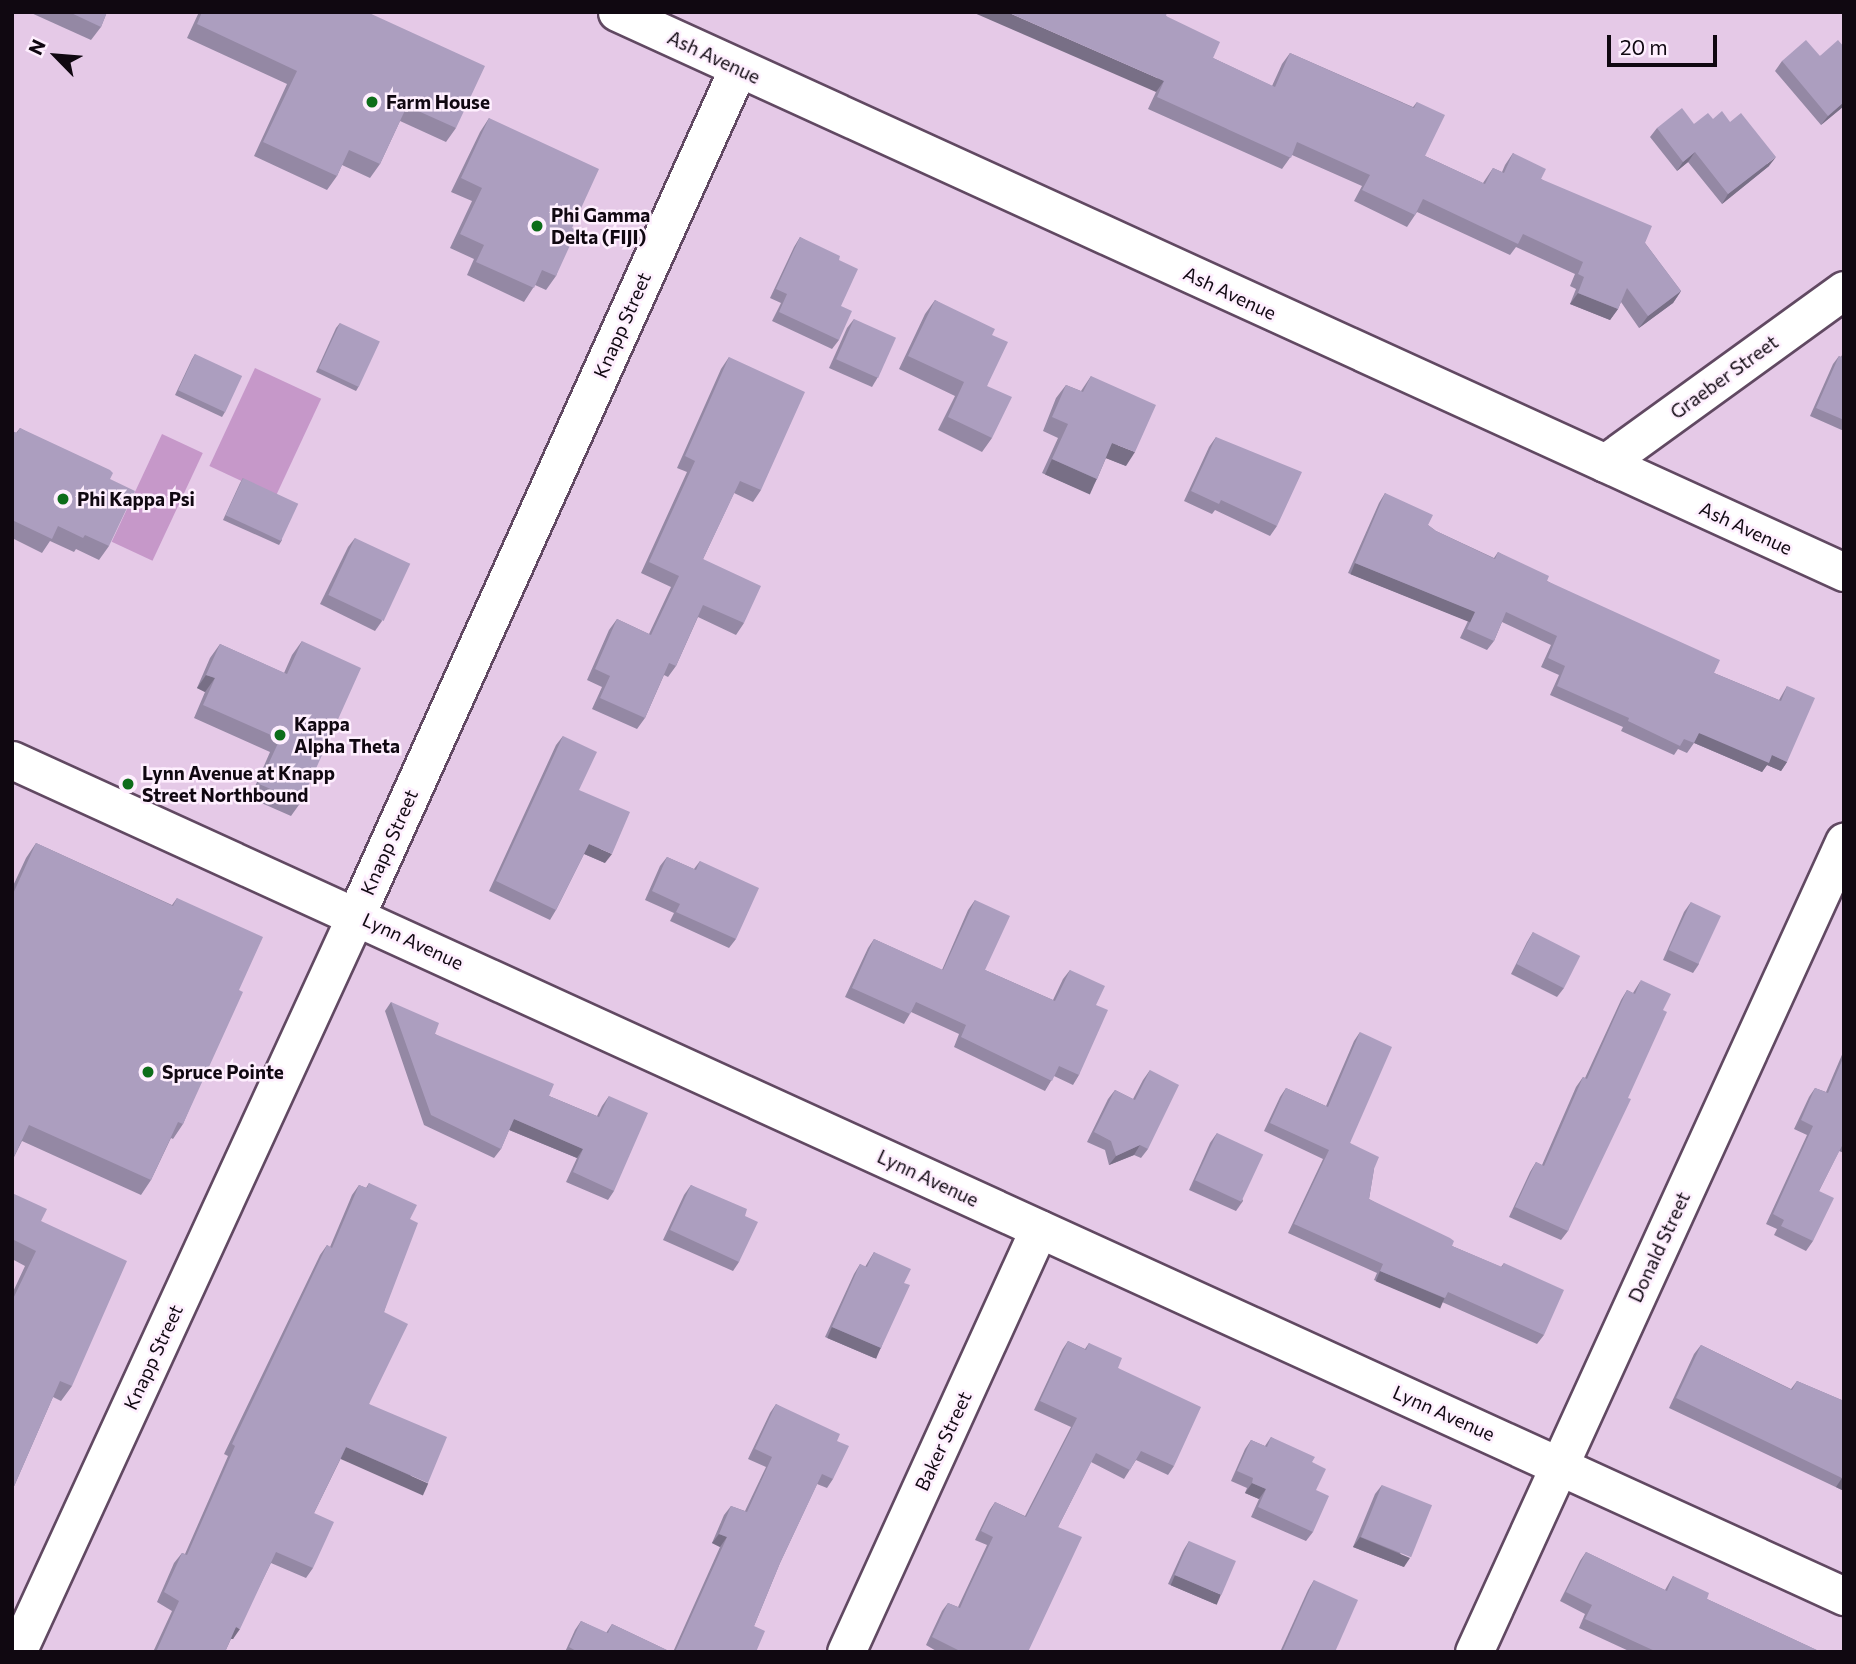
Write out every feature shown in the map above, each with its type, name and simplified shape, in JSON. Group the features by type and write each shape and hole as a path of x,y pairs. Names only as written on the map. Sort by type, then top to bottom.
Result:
{"street":[{"name":"Ash Avenue","path":"617,12 1844,572"},
{"name":"Knapp Street","path":"17,1652 356,915 738,68"},
{"name":"Graeber Street","path":"1605,463 1844,290"},
{"name":"Lynn Avenue","path":"12,760 1844,1596"},
{"name":"Donald Street","path":"1474,1652 1844,842"},
{"name":"Baker Street","path":"846,1652 1039,1229"}],"shaded area":[{"path":"255,368 321,399 276,497 209,466"},
{"path":"162,434 203,453 152,561 112,542"}],"building":[{"path":"69,12 107,12 101,27"},
{"name":"Farm House","path":"202,12 367,12 485,66 456,128 407,106 380,164 349,150 337,176 263,142 297,71 197,24"},
{"path":"1007,12 1167,12 1166,16 1220,42 1213,58 1275,87 1290,53 1414,108 1417,102 1445,115 1425,156 1485,184 1493,168 1504,173 1513,153 1546,169 1541,179 1652,226 1645,243 1681,291 1648,316 1627,288 1618,309 1578,293 1584,277 1578,274 1583,262 1523,234 1518,244 1423,199 1415,215 1362,190 1370,175 1297,142 1291,158 1157,97 1164,81"},
{"path":"1806,40 1820,56 1838,40 1844,47 1844,102 1828,116 1782,61"},
{"path":"1682,108 1694,124 1708,113 1713,119 1722,111 1730,122 1741,113 1776,157 1728,194 1695,152 1683,162 1657,128"},
{"name":"Phi Gamma Delta (FIJI)","path":"489,118 599,169 572,228 577,230 556,276 542,270 534,288 476,262 484,245 460,234 482,188 461,178"},
{"path":"800,237 840,256 839,260 858,269 841,306 852,311 839,340 779,312 787,294 776,289"},
{"path":"935,300 995,329 992,335 1008,342 987,386 1012,397 992,438 948,417 964,382 908,356"},
{"path":"854,319 896,338 878,378 836,359"},
{"path":"340,323 380,342 359,387 319,368"},
{"path":"195,354 242,376 225,412 178,390"},
{"path":"1839,356 1844,357 1844,420 1816,408"},
{"path":"729,357 805,392 761,490 740,481 703,559 761,586 744,623 703,605 676,666 669,663 645,718 600,698 610,676 595,669 617,619 651,635 679,576 649,562 695,461 685,456"},
{"path":"1091,376 1156,405 1135,452 1112,443 1097,479 1052,459 1068,424 1052,417 1066,385 1083,392"},
{"name":"Phi Kappa Psi","path":"20,428 110,470 113,473 110,479 135,491 109,546 58,526 52,539 12,520 12,431 17,433"},
{"path":"1216,437 1302,472 1277,526 1221,500 1219,504 1191,491"},
{"path":"243,478 298,504 281,541 226,515"},
{"path":"1385,493 1433,515 1428,525 1436,531 1495,559 1498,552 1549,576 1547,581 1720,660 1714,673 1781,701 1787,686 1815,698 1787,762 1772,755 1769,763 1699,733 1694,743 1684,739 1680,746 1628,721 1629,718 1557,686 1565,666 1548,658 1557,636 1506,612 1494,641 1467,629 1475,612 1355,563"},
{"path":"355,538 410,564 384,621 328,595"},
{"name":"Kappa Alpha Theta","path":"302,641 361,668 301,802 259,784 280,739 203,705 215,678 206,675 220,644 287,674"},
{"path":"563,736 597,752 579,790 630,812 612,854 589,844 556,910 496,881"},
{"path":"36,843 173,906 177,898 263,937 239,990 243,992 183,1124 178,1122 151,1180 29,1125 12,1161 12,896"},
{"path":"667,857 696,870 700,861 759,888 736,939 676,912 680,904 652,891"},
{"path":"975,900 1010,916 985,970 1055,1001 1070,970 1105,986 1096,1005 1108,1010 1079,1075 1059,1066 1052,1081 961,1037 966,1025 916,1002 910,1014 852,988 874,939 943,970"},
{"path":"1691,902 1721,916 1699,964 1669,950"},
{"path":"1533,932 1580,956 1564,988 1517,964"},
{"path":"1641,980 1671,994 1663,1010 1667,1012 1628,1098 1631,1099 1568,1231 1515,1207 1536,1162 1544,1166 1583,1077 1587,1079 1627,990 1635,994"},
{"path":"391,1002 439,1023 435,1034 554,1084 549,1096 599,1117 609,1096 648,1113 614,1191 573,1172 583,1149 514,1119 501,1149 431,1115"},
{"path":"1360,1032 1392,1047 1350,1143 1379,1157 1369,1199 1450,1238 1454,1241 1452,1246 1502,1267 1504,1263 1564,1290 1544,1335 1448,1292 1445,1298 1380,1271 1383,1264 1294,1224 1329,1150 1270,1123 1286,1088 1328,1107"},
{"path":"1844,1056 1844,1142 1819,1191 1834,1198 1813,1241 1781,1226 1784,1220 1773,1214 1813,1126 1801,1120 1815,1088 1828,1093"},
{"path":"1150,1070 1179,1085 1148,1149 1140,1145 1116,1156 1111,1141 1094,1132 1115,1090 1135,1100"},
{"path":"1217,1133 1263,1155 1241,1202 1195,1180"},
{"path":"369,1183 417,1205 410,1219 418,1223 384,1312 408,1324 369,1404 447,1437 428,1483 346,1447 314,1513 334,1522 313,1568 276,1552 240,1629 236,1627 225,1652 156,1652 179,1601 164,1592 182,1553 187,1555 235,1446 232,1444 327,1245 332,1248 359,1185 367,1188"},
{"path":"691,1185 747,1209 745,1216 758,1222 739,1262 670,1230"},
{"path":"12,1193 47,1209 41,1221 127,1261 72,1386 60,1381 12,1491 12,1301 36,1251 12,1239"},
{"path":"874,1252 911,1269 904,1283 910,1285 881,1348 832,1327 860,1264 867,1267"},
{"path":"1068,1341 1086,1350 1089,1343 1122,1358 1118,1368 1201,1407 1174,1466 1141,1451 1130,1470 1096,1453 1058,1527 1082,1537 1028,1652 962,1652 932,1637 948,1603 960,1608 993,1537 981,1531 995,1502 1026,1517 1077,1418 1040,1401"},
{"path":"1701,1345 1792,1390 1797,1381 1844,1401 1844,1479 1676,1398"},
{"path":"776,1404 840,1434 837,1441 849,1446 833,1479 822,1474 780,1563 754,1626 765,1631 756,1652 675,1652 727,1537 719,1534 731,1506 747,1512 772,1457 755,1449"},
{"path":"1271,1437 1315,1457 1312,1462 1326,1469 1316,1490 1329,1496 1313,1532 1258,1507 1266,1489 1252,1483 1253,1478 1237,1471 1251,1440 1267,1447"},
{"path":"1382,1485 1432,1505 1411,1557 1361,1537"},
{"path":"1189,1541 1236,1561 1221,1595 1175,1575"},
{"path":"1586,1552 1667,1591 1673,1576 1709,1593 1707,1599 1821,1652 1657,1652 1585,1619 1592,1605 1566,1592"},
{"path":"1314,1580 1358,1600 1335,1652 1282,1652"},
{"path":"581,1621 608,1633 612,1624 671,1652 578,1652 569,1647"}],"place":[{"name":"Farm House","path":"372,102"},
{"name":"Phi Gamma Delta (FIJI)","path":"537,226"},
{"name":"Phi Kappa Psi","path":"63,499"},
{"name":"Kappa Alpha Theta","path":"280,735"},
{"name":"Lynn Avenue at Knapp Street Northbound","path":"128,784"},
{"name":"Spruce Pointe","path":"148,1072"}]}
